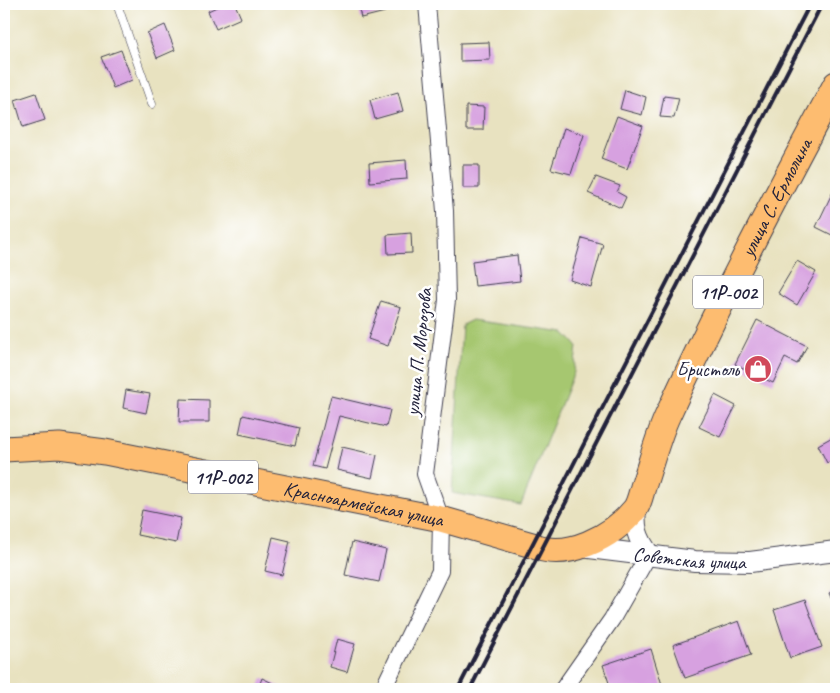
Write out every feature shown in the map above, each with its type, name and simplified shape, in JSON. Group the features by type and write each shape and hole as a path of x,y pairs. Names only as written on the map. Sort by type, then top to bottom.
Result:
{"main road":[{"name":"улица С. Ермолина","path":"636,507 665,421 770,207 836,84"},
{"name":"Красноармейская улица","path":"4,450 59,446 105,452 441,519 532,545 541,550"},
{"name":"11Р-002","path":"581,547 605,536 621,524 636,507"},
{"name":"Советская улица","path":"541,550 581,547"}],"street":[{"name":"улица П. Морозова","path":"383,689 440,571 441,519 425,474 447,300 444,201 428,4"},
{"path":"564,689 612,618 649,554 638,540 634,526 636,507"},
{"name":"Советская улица","path":"581,547 695,561 750,562 836,551"}],"lane":[{"path":"117,4 152,104"}],"green space":[{"path":"472,320 565,333 577,346 574,372 521,505 452,493 462,325"}],"building":[{"path":"223,4 235,4 241,18 216,29 208,11"},
{"path":"358,4 383,4 385,12 361,18"},
{"path":"165,25 175,50 157,58 147,33"},
{"path":"489,42 490,60 460,61 460,43"},
{"path":"121,50 132,80 113,88 101,57"},
{"path":"625,90 646,97 642,115 620,109"},
{"path":"398,92 403,111 375,119 370,100"},
{"path":"36,93 45,120 23,127 15,100"},
{"path":"664,96 679,98 674,118 660,117"},
{"path":"466,106 484,107 483,130 466,130"},
{"path":"617,116 643,126 627,169 601,159"},
{"path":"564,128 584,135 571,174 551,169"},
{"path":"406,160 407,179 370,182 369,163"},
{"path":"463,165 479,165 479,188 463,188"},
{"path":"596,177 620,186 617,192 626,197 621,208 588,193"},
{"path":"836,185 836,237 816,227"},
{"path":"411,233 412,253 388,254 387,235"},
{"path":"582,238 603,244 591,287 570,280"},
{"path":"517,255 520,281 475,286 472,261"},
{"path":"797,261 816,272 797,305 778,293"},
{"path":"381,301 401,307 388,346 368,339"},
{"path":"757,320 807,346 797,364 785,358 773,383 735,364"},
{"path":"126,390 150,394 146,413 123,408"},
{"path":"715,395 736,406 720,437 699,427"},
{"path":"331,396 390,410 386,427 339,416 325,469 313,466"},
{"path":"180,399 209,400 209,422 179,422"},
{"path":"243,415 299,428 295,446 239,434"},
{"path":"836,435 836,458 827,463 818,445"},
{"path":"342,447 377,455 372,478 337,470"},
{"path":"142,510 181,518 176,543 137,535"},
{"path":"273,537 290,541 282,575 265,571"},
{"path":"352,542 386,550 379,582 345,575"},
{"path":"836,590 836,610 829,593"},
{"path":"805,600 822,647 790,658 774,610"},
{"path":"739,621 751,655 685,678 673,645"},
{"path":"337,639 355,644 347,672 330,667"},
{"path":"651,649 663,688 611,689 603,665"},
{"path":"262,678 281,687 280,689 258,689"}],"railway":[{"path":"458,689 810,4"},
{"path":"470,689 822,4"}],"place":[{"name":"Бристоль","path":"758,369"}]}
